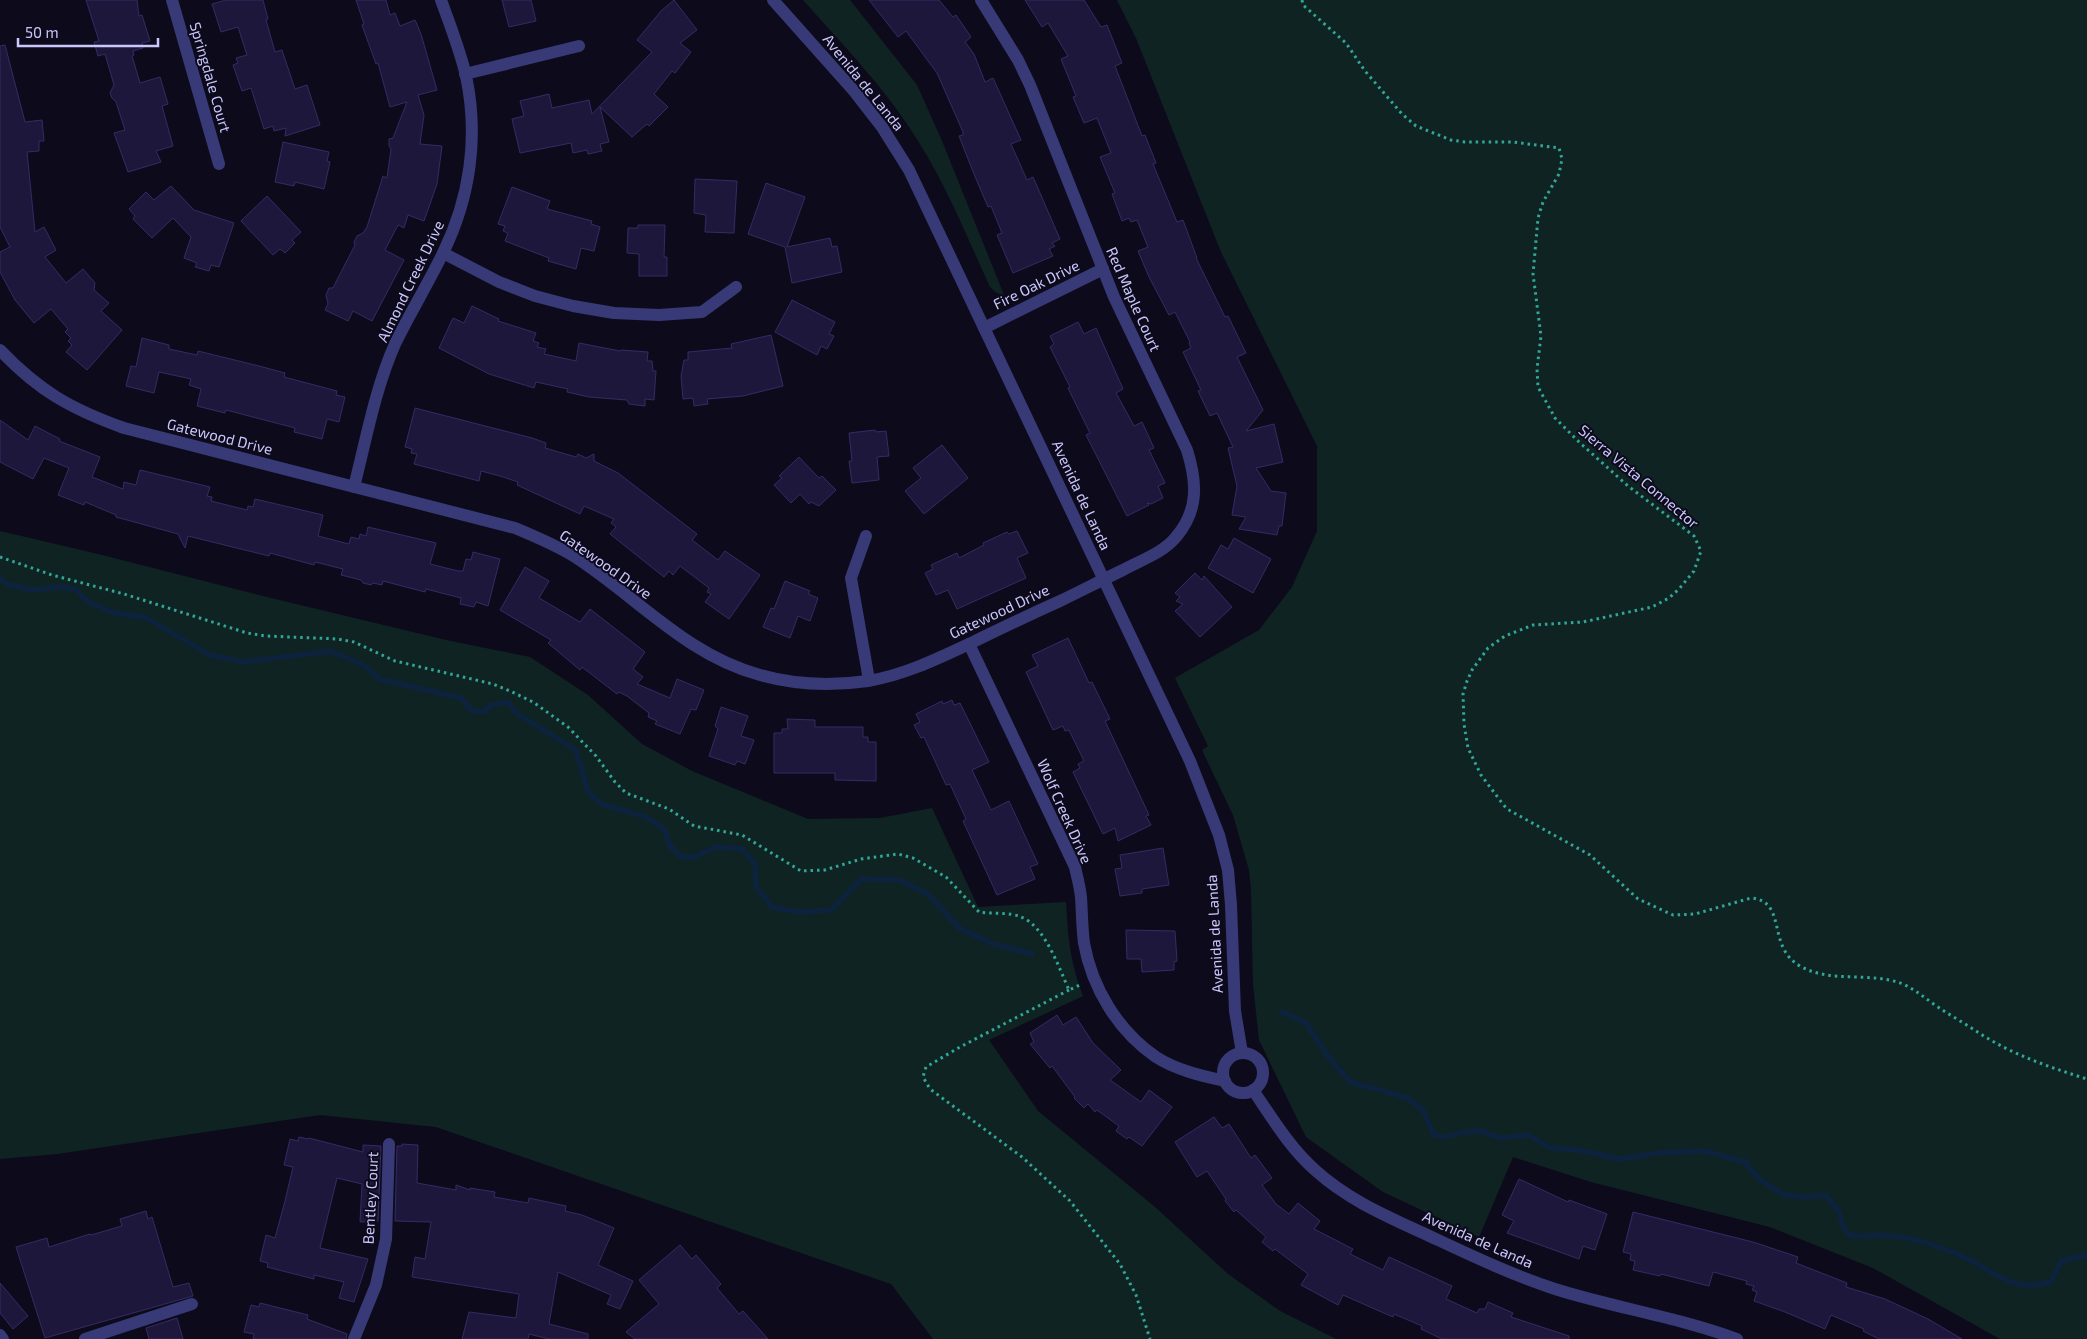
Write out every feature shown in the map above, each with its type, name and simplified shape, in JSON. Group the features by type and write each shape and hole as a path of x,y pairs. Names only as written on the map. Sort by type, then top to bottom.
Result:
{"street":[{"name":"Springdale Court","path":"172,0 219,164"},
{"name":"Almond Creek Drive","path":"354,487 384,373 395,344 443,253 456,224 466,193 471,160 472,128 465,74 441,0"},
{"name":"Avenida de Landa","path":"773,0 854,91 882,127 909,170 1190,761 1219,835 1228,870 1235,1010 1242,1053"},
{"name":"Red Maple Court","path":"982,0 1018,60 1030,85 1114,297 1187,450 1194,470 1195,494 1189,514 1177,536 1157,552 1104,580"},
{"path":"465,74 579,46"},
{"path":"443,253 499,282 535,296 573,306 614,313 658,315 702,312 736,287"},
{"name":"Fire Oak Drive","path":"984,328 1103,269"},
{"name":"Gatewood Drive","path":"0,350 27,376 55,397 85,414 124,428 515,528 546,541 576,558 697,649 729,664 760,675 795,682 830,684 869,680 903,672 969,644 1104,580"},
{"path":"866,536 852,578 869,680"},
{"name":"Wolf Creek Drive","path":"969,644 1075,866 1081,894 1084,942 1091,970 1103,998 1118,1021 1157,1057 1182,1069 1225,1082"},
{"path":"1242,1053 1255,1057 1262,1068 1261,1081 1253,1090 1247,1093 1234,1091 1225,1082 1223,1075 1226,1062 1230,1057 1242,1053"},
{"name":"Avenida de Landa","path":"1253,1090 1290,1144 1314,1169 1341,1191 1368,1208 1519,1276 1556,1289 1678,1320 1737,1339"},
{"name":"Bentley Court","path":"354,1339 376,1285 386,1239 389,1144"},
{"path":"84,1339 192,1304"},
{"path":"0,1335 3,1339"}],"path":[{"name":"Sierra Vista Connector","path":"1302,0 1303,5 1346,43 1365,71 1402,114 1416,126 1451,140 1466,142 1513,142 1559,148 1562,159 1559,174 1540,209 1535,244 1534,274 1541,336 1537,369 1538,387 1554,418 1628,486 1694,536 1699,544 1700,556 1694,571 1669,598 1652,607 1583,622 1533,625 1505,636 1488,648 1472,670 1467,681 1463,694 1463,712 1468,748 1488,786 1507,809 1590,854 1638,898 1664,912 1673,916 1689,915 1751,898 1761,898 1772,908 1784,952 1798,965 1828,975 1868,977 1901,983 1915,990 1944,1011 1999,1045 2047,1067 2087,1079"},
{"path":"0,557 52,575 124,594 247,633 354,642 395,661 478,680 510,691 533,702 568,727 585,744 626,793 669,810 694,826 721,833 742,835 801,871 825,870 861,859 898,854 913,858 932,867 946,877 979,912 1020,916 1035,924 1051,950 1069,990"},
{"path":"1082,984 976,1038 926,1067 923,1077 930,1089 1022,1156 1070,1201 1120,1264 1136,1295 1150,1339"}],"green space":[{"path":"803,0 850,0 917,85 942,141 1004,295 997,293 990,287 940,179 907,124 865,69"},
{"path":"1117,0 2087,0 2087,1339 2000,1339 1873,1268 1770,1227 1591,1182 1513,1157 1479,1237 1383,1192 1306,1137 1259,1040 1253,984 1249,870 1233,815 1202,750 1208,746 1175,678 1259,630 1292,587 1317,531 1317,446 1221,252 1136,38"},
{"path":"0,531 446,640 530,657 588,695 642,744 692,771 808,819 880,818 932,808 978,907 1066,902 1070,950 1083,996 989,1040 1038,1111 1155,1207 1228,1274 1280,1311 1336,1339 933,1339 891,1284 436,1127 320,1115 57,1154 0,1159"}],"building":[{"path":"86,0 137,0 139,16 142,15 150,41 142,43 143,48 133,51 134,55 132,56 140,83 160,77 168,104 162,106 173,146 156,151 161,162 128,172 114,133 125,130 116,102 110,93 114,85 105,54 98,56 94,42 99,41"},
{"path":"226,0 263,0 268,19 266,20 275,52 282,50 295,89 307,85 320,125 285,136 286,128 274,131 273,126 264,129 251,88 242,91 233,65 238,63 236,58 247,55 238,27 221,32 212,4"},
{"path":"356,0 386,0 390,15 395,13 400,26 415,20 421,34 437,90 418,95 424,115 420,144 442,146 437,184 424,221 408,215 404,228 398,225 385,250 404,260 372,321 353,311 348,321 325,310 328,304 326,295 329,288 333,288 355,245 354,242 357,236 363,233 367,227 383,176 387,178 391,149 389,139 393,138 407,102 390,107 378,63 376,64 362,25 364,24"},
{"path":"502,0 531,0 536,21 509,27"},
{"path":"674,0 697,30 680,43 691,52 675,73 672,71 654,94 668,107 649,126 647,124 632,137 600,107 609,142 600,144 602,151 588,154 587,150 573,153 571,143 520,153 512,119 524,116 520,101 549,94 552,108 589,100 592,114 652,52 637,40 661,11"},
{"path":"869,0 939,0 953,17 956,15 971,37 965,42 974,54 985,82 993,78 1021,140 1011,144 1027,180 1033,177 1060,239 1052,243 1055,246 1049,249 1053,256 1013,273 997,235 1002,233 991,206 988,207 974,174 959,136 963,135 963,132 937,73 906,31 898,37"},
{"path":"1025,0 1084,0 1101,27 1107,25 1122,63 1115,66 1142,136 1145,135 1156,163 1153,164 1177,222 1183,220 1196,258 1225,317 1228,316 1246,353 1237,357 1263,410 1246,431 1274,424 1283,462 1256,468 1271,491 1286,493 1282,526 1279,526 1277,535 1239,529 1246,517 1232,515 1237,486 1228,448 1233,447 1217,413 1210,416 1198,391 1201,390 1183,352 1191,348 1190,342 1175,312 1169,315 1138,251 1148,247 1137,220 1131,222 1129,218 1122,221 1112,194 1115,193 1100,157 1111,153 1097,118 1084,123 1073,97 1076,96 1061,59 1068,56 1048,23 1042,27"},
{"path":"5,45 25,122 42,120 44,141 39,141 39,151 27,152 35,232 44,227 56,250 45,257 66,283 83,269 95,283 94,290 109,303 101,311 122,330 87,370 66,352 72,345 68,341 71,338 65,332 68,329 51,309 34,323 15,300 0,272 0,252 10,247 0,227 0,46"},
{"path":"283,142 329,152 327,161 330,162 324,189 295,182 294,186 275,182"},
{"path":"695,179 737,181 734,233 705,232 706,215 694,213"},
{"path":"766,183 805,197 787,247 830,238 832,247 837,246 842,272 792,283 785,247 748,234"},
{"path":"171,186 194,210 234,223 219,267 211,265 209,271 195,267 197,263 184,258 191,237 173,218 152,238 133,219 135,216 129,209 146,192 154,200"},
{"path":"512,187 550,201 547,209 592,221 591,224 600,227 594,251 581,248 576,269 548,261 549,258 505,241 508,233 503,231 505,226 498,224"},
{"path":"267,196 301,232 292,240 295,243 285,253 280,249 273,255 241,221"},
{"path":"638,225 665,225 664,257 667,257 667,276 639,276 639,254 627,253 628,228 638,228"},
{"path":"792,300 835,322 829,334 834,336 827,349 821,346 817,355 775,332"},
{"path":"472,306 499,319 498,321 536,333 533,341 539,343 537,347 546,349 544,354 576,361 579,343 620,351 648,352 647,361 652,361 653,371 656,371 654,400 645,399 645,406 629,404 627,400 589,397 567,392 568,389 536,382 534,388 489,374 439,348 453,318 464,323"},
{"path":"1078,322 1084,334 1096,328 1123,389 1116,393 1134,426 1142,422 1154,448 1149,450 1165,483 1158,486 1163,498 1151,504 1147,503 1149,505 1127,516 1086,435 1090,433 1050,347 1054,344 1050,336"},
{"path":"771,335 783,386 743,396 707,399 708,404 694,406 693,398 683,399 681,376 684,360 688,360 688,352 732,348 731,344"},
{"path":"142,338 169,345 169,349 197,355 198,351 285,373 284,377 337,391 336,395 345,397 339,422 327,419 322,439 294,432 295,428 226,410 225,413 197,406 201,389 189,385 191,379 159,372 154,393 126,386 131,366 136,367"},
{"path":"415,408 532,438 546,443 545,448 576,457 578,454 586,458 594,454 594,461 618,473 697,534 692,540 718,560 725,551 760,575 729,619 705,602 711,594 707,592 709,588 680,566 673,575 669,571 664,577 610,534 616,527 611,523 614,519 584,506 580,514 517,485 518,482 500,476 481,471 479,481 414,464 417,454 411,453 412,449 405,447"},
{"path":"0,420 28,440 35,426 60,439 59,441 100,457 92,477 123,489 124,482 136,485 140,470 210,487 207,496 212,497 211,501 247,510 248,506 253,507 255,499 323,515 318,536 349,544 351,537 359,539 360,534 366,536 368,527 436,543 430,564 458,571 463,571 466,559 471,560 473,552 500,559 488,606 476,602 474,607 460,604 461,598 426,589 425,592 383,581 382,585 373,583 371,585 363,583 361,580 341,575 343,569 315,562 314,565 270,553 269,556 188,536 185,548 178,534 116,517 116,515 85,502 84,505 58,495 69,468 44,458 33,479 0,462"},
{"path":"875,430 876,432 886,431 889,456 877,457 879,480 852,483 849,461 852,461 849,433"},
{"path":"942,445 968,478 924,514 905,491 921,478 913,468"},
{"path":"799,457 819,478 822,476 836,490 819,506 811,502 809,504 800,494 791,503 774,485 782,478 779,476"},
{"path":"1017,531 1028,553 1017,558 1026,578 957,609 948,590 936,595 925,573 933,569 931,565 957,553 959,558 984,545 983,543 1007,532 1009,534"},
{"path":"1234,538 1271,559 1253,593 1208,568 1221,545 1228,549"},
{"path":"525,567 549,581 539,598 580,622 590,609 645,652 633,669 643,677 637,684 670,698 677,679 704,690 696,710 691,709 680,734 655,724 657,721 648,717 649,713 627,696 619,692 617,694 582,667 580,670 548,643 551,640 500,610"},
{"path":"1195,573 1202,580 1204,576 1232,607 1200,637 1175,611 1183,604 1176,601 1180,597 1175,593"},
{"path":"785,581 810,591 808,594 818,598 810,621 798,616 790,638 763,627 771,608 774,609"},
{"path":"1068,638 1089,683 1092,682 1110,719 1105,721 1149,815 1146,816 1151,825 1118,841 1115,828 1103,834 1073,772 1080,768 1078,764 1084,761 1069,730 1065,731 1063,726 1053,730 1026,672 1038,666 1032,655"},
{"path":"952,700 954,705 960,703 989,762 972,770 991,810 1009,801 1038,864 1030,867 1035,879 997,895 963,821 966,819 950,784 946,785 924,737 921,738 914,725 920,722 916,714 942,701 943,704"},
{"path":"721,707 748,716 741,736 754,740 745,764 737,761 735,765 709,756 718,729 715,726"},
{"path":"787,719 815,720 815,727 863,727 863,737 868,737 868,742 876,742 876,781 835,780 835,773 774,773 774,733 782,733 782,729 788,729"},
{"path":"1163,848 1169,885 1142,889 1142,893 1120,896 1115,869 1122,868 1120,855"},
{"path":"1126,930 1175,931 1177,961 1174,962 1174,970 1142,972 1141,959 1127,959"},
{"path":"1057,1015 1063,1025 1076,1017 1093,1043 1121,1070 1110,1080 1141,1102 1149,1090 1172,1107 1142,1146 1116,1131 1119,1126 1097,1110 1095,1112 1088,1104 1084,1108 1074,1098 1052,1066 1050,1068 1030,1044 1034,1042 1030,1033"},
{"path":"1214,1117 1222,1128 1229,1124 1251,1158 1255,1155 1272,1178 1262,1185 1276,1204 1289,1214 1298,1203 1320,1221 1314,1229 1353,1249 1350,1254 1383,1270 1389,1257 1452,1286 1446,1299 1477,1313 1479,1309 1485,1309 1488,1302 1513,1313 1511,1317 1569,1336 1569,1339 1442,1339 1421,1329 1422,1326 1394,1314 1393,1317 1343,1295 1338,1305 1301,1285 1308,1274 1275,1249 1273,1251 1262,1242 1266,1237 1236,1210 1234,1212 1207,1171 1197,1177 1175,1142"},
{"path":"299,1137 363,1152 363,1145 381,1146 378,1221 360,1222 362,1184 337,1178 320,1248 368,1259 354,1302 339,1298 344,1282 314,1275 314,1279 267,1267 268,1263 260,1261 266,1235 275,1238 285,1201 293,1167 284,1165 290,1139 298,1141"},
{"path":"402,1144 418,1145 417,1183 456,1190 456,1185 470,1190 470,1188 495,1192 494,1197 528,1203 529,1198 566,1206 565,1211 582,1215 614,1228 598,1265 633,1281 620,1309 607,1304 611,1295 558,1272 549,1324 588,1334 588,1339 549,1339 529,1334 528,1339 462,1339 469,1312 516,1318 519,1294 412,1277 415,1257 425,1259 431,1222 395,1221 397,1146 402,1146"},
{"path":"1519,1179 1568,1202 1569,1200 1607,1214 1595,1250 1583,1246 1579,1259 1507,1233 1514,1221 1502,1215"},
{"path":"146,1211 148,1219 152,1217 173,1287 189,1283 193,1296 45,1338 16,1247 47,1238 49,1247 122,1226 120,1219"},
{"path":"1633,1212 1753,1242 1798,1257 1796,1263 1847,1283 1846,1287 1885,1299 1928,1319 1962,1339 1879,1339 1863,1331 1864,1329 1831,1315 1825,1329 1754,1301 1757,1292 1752,1290 1754,1286 1746,1284 1747,1281 1713,1272 1709,1286 1661,1274 1660,1276 1633,1270 1635,1261 1630,1260 1631,1254 1623,1252"},
{"path":"680,1245 692,1259 696,1255 721,1284 717,1288 739,1314 743,1311 768,1339 635,1339 626,1332 659,1304 639,1280"},
{"path":"0,1283 28,1316 13,1329 0,1313"},
{"path":"260,1303 308,1315 307,1319 347,1334 346,1339 253,1339 254,1334 244,1332 251,1305 259,1307"},
{"path":"177,1318 183,1339 149,1339 146,1328"}],"waterway":[{"path":"0,578 7,584 31,590 60,587 76,589 88,602 114,613 145,617 210,655 244,662 330,651 364,665 380,679 461,698 471,710 483,712 492,705 508,702 516,713 576,750 588,792 603,805 644,816 664,829 670,846 681,857 695,857 715,847 742,849 755,864 756,887 772,907 799,912 831,910 861,879 899,880 928,894 959,928 993,944 1032,954"},
{"path":"1281,1012 1305,1022 1327,1055 1350,1082 1408,1098 1423,1110 1434,1135 1447,1137 1463,1132 1482,1131 1499,1138 1529,1135 1550,1148 1579,1150 1619,1159 1659,1153 1704,1151 1745,1162 1759,1179 1784,1195 1805,1197 1826,1195 1839,1212 1845,1230 1851,1236 1870,1235 1914,1239 1955,1253 2013,1283 2037,1285 2051,1282 2061,1261 2087,1255"}]}
